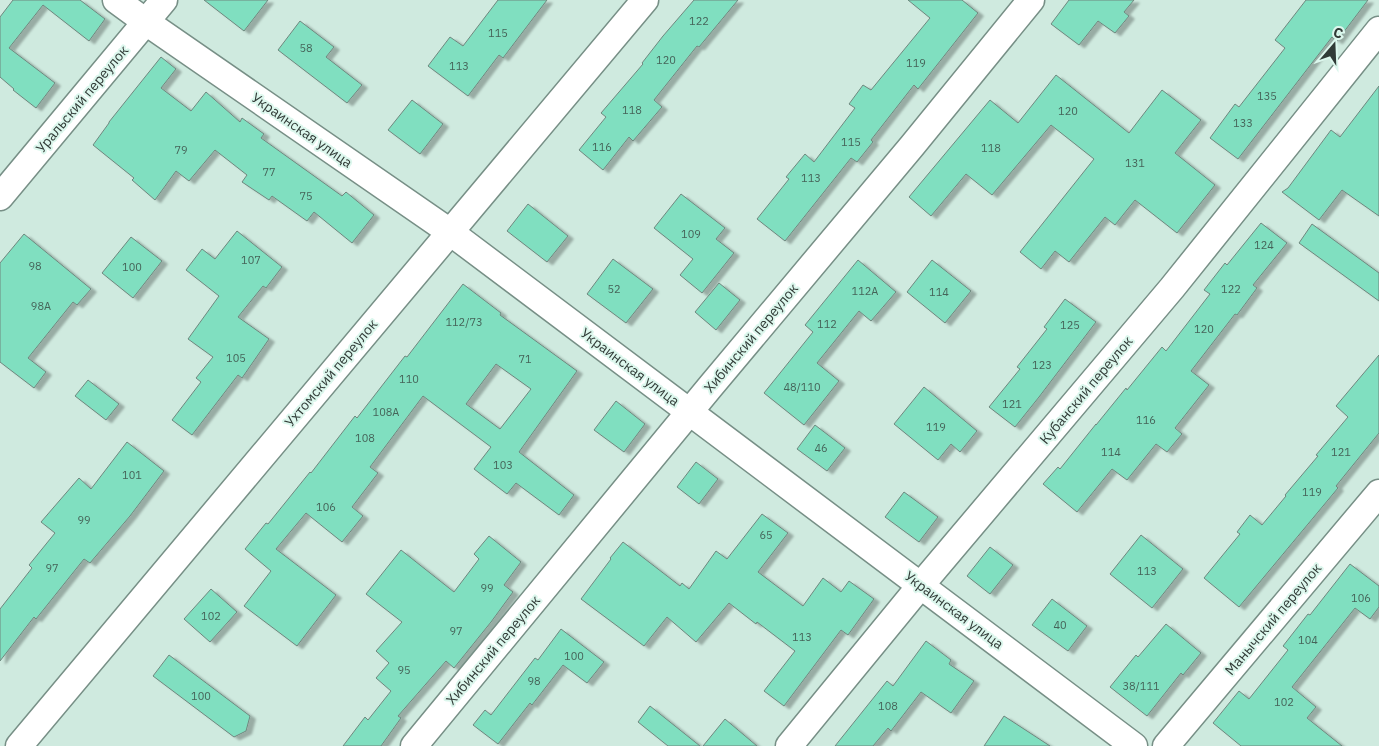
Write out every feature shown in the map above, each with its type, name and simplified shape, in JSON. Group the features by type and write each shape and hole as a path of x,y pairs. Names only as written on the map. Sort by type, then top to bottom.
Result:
{"street":[{"name":"Украинская улица","path":"116,0 450,232 1134,746"},
{"name":"Уральский переулок","path":"0,197 164,0"},
{"name":"Ухтомский переулок","path":"18,746 645,0"},
{"name":"Хибинский переулок","path":"414,746 1031,0"},
{"name":"Кубанский переулок","path":"789,746 921,585 1172,288 1379,30"},
{"name":"Манычский переулок","path":"1166,746 1379,493"}],"building":[{"path":"13,0 80,0 105,19 89,41 43,5 9,48 55,83 36,108 0,77 0,17"},
{"path":"204,0 268,0 244,31"},
{"path":"498,0 547,0 503,58 499,55 468,96 428,66 450,37 463,46"},
{"path":"694,0 738,0 699,47 697,46 654,100 662,107 633,141 629,137 603,170 579,150 606,117 601,113"},
{"path":"908,0 962,0 978,13 918,89 914,85 871,140 873,142 857,162 851,158 785,241 757,219 789,179 786,177 805,154 814,162 855,108 849,104 863,85 871,90 930,18"},
{"path":"1069,0 1134,0 1124,12 1129,16 1115,33 1098,21 1079,45 1051,24"},
{"path":"1306,0 1368,0 1337,41 1332,37 1238,159 1210,138 1235,104 1239,107 1285,48 1275,40"},
{"path":"300,21 334,47 326,57 362,85 347,103 278,50"},
{"path":"161,57 176,69 161,88 191,111 206,92 240,122 242,118 264,134 261,138 342,196 346,192 374,215 352,243 314,212 307,221 272,196 269,200 242,182 247,175 215,150 189,181 176,171 155,200 132,180 134,178 93,145"},
{"path":"1056,75 1129,133 1162,90 1201,120 1175,153 1215,185 1177,233 1135,200 1115,225 1105,217 1069,262 1055,251 1041,269 1020,252 1094,159 1051,125 992,195 966,174 931,216 909,197 990,100 1018,123"},
{"path":"1379,86 1379,216 1342,190 1319,220 1282,192 1288,188 1331,130 1340,137"},
{"path":"412,100 443,124 420,154 388,130"},
{"path":"681,194 725,228 716,239 734,253 702,293 680,275 693,259 654,228"},
{"path":"528,204 568,236 547,262 507,231"},
{"path":"1261,223 1287,243 1253,285 1257,288 1237,315 1235,314 1191,371 1209,385 1175,428 1182,434 1167,452 1156,444 1127,480 1112,469 1077,512 1043,484 1058,467 1060,469 1162,347 1166,351 1210,294 1204,290 1225,263 1227,265"},
{"path":"1312,224 1379,273 1379,301 1299,243"},
{"path":"237,231 282,267 266,288 263,286 238,317 269,339 242,378 238,375 192,435 172,420 201,382 196,378 213,357 188,339 219,296 186,270 202,249 215,259"},
{"path":"24,234 91,289 77,305 73,302 28,358 46,372 34,388 0,362 0,263"},
{"path":"131,237 162,261 133,298 102,273"},
{"path":"613,259 653,289 626,323 587,294"},
{"path":"858,260 896,292 871,321 859,311 817,363 839,381 804,425 764,393 813,332 805,325"},
{"path":"932,260 971,291 945,323 907,292"},
{"path":"719,283 740,300 716,330 695,312"},
{"path":"463,284 501,313 500,315 577,371 519,452 574,495 559,515 516,483 507,494 474,469 491,447 423,396 370,467 378,473 352,507 363,516 342,542 306,513 276,549 336,595 297,646 244,606 271,571 245,549 311,473 355,416 357,418 405,356 407,357","holes":["496,364 531,389 500,429 466,404"]},
{"path":"1065,299 1096,322 1015,427 989,407 1020,369 1017,367 1047,329 1044,327"},
{"path":"1379,355 1379,433 1336,486 1338,488 1239,607 1204,578 1240,534 1237,532 1250,515 1262,525 1318,456 1316,455 1348,417 1336,406"},
{"path":"88,380 119,404 106,420 75,396"},
{"path":"924,387 977,431 960,452 951,444 938,460 894,424"},
{"path":"616,401 645,424 624,452 594,430"},
{"path":"815,425 845,448 827,471 797,449"},
{"path":"127,442 164,471 130,516 90,563 84,559 36,619 34,617 0,661 0,609 32,568 29,565 55,533 41,522 79,478 91,489"},
{"path":"696,462 718,479 699,504 677,487"},
{"path":"904,492 938,517 919,542 885,517"},
{"path":"762,514 788,533 758,572 803,606 823,578 841,592 849,581 874,599 848,635 841,630 784,706 764,691 795,651 729,603 696,642 667,617 644,646 581,599 623,542 680,586 682,583 689,589 716,551 727,559"},
{"path":"1141,535 1183,569 1152,608 1110,574"},
{"path":"489,536 521,562 504,585 513,592 454,668 446,661 398,716 401,718 381,746 343,746 365,717 368,720 391,691 376,678 389,663 376,651 402,622 366,594 401,550 454,592 479,559 474,554"},
{"path":"990,547 1013,565 990,594 967,576"},
{"path":"1350,564 1379,586 1379,607 1370,619 1355,608 1292,687 1316,707 1307,718 1342,746 1241,746 1213,723 1239,691 1249,699 1288,650 1283,646"},
{"path":"211,589 237,612 210,642 184,619"},
{"path":"1052,599 1087,626 1068,651 1032,625"},
{"path":"1166,624 1201,653 1183,675 1181,673 1147,716 1110,687 1136,655 1138,657"},
{"path":"561,629 604,662 587,683 563,665 498,744 473,725 485,710 491,715 535,658 538,660"},
{"path":"926,641 951,660 949,664 974,681 951,713 921,692 891,731 888,728 873,746 835,746 887,681 893,686"},
{"path":"169,655 250,716 246,731 234,737 153,676"},
{"path":"650,706 700,746 668,746 638,722"},
{"path":"1004,716 1050,746 984,746"},
{"path":"725,719 757,746 703,746"}]}
